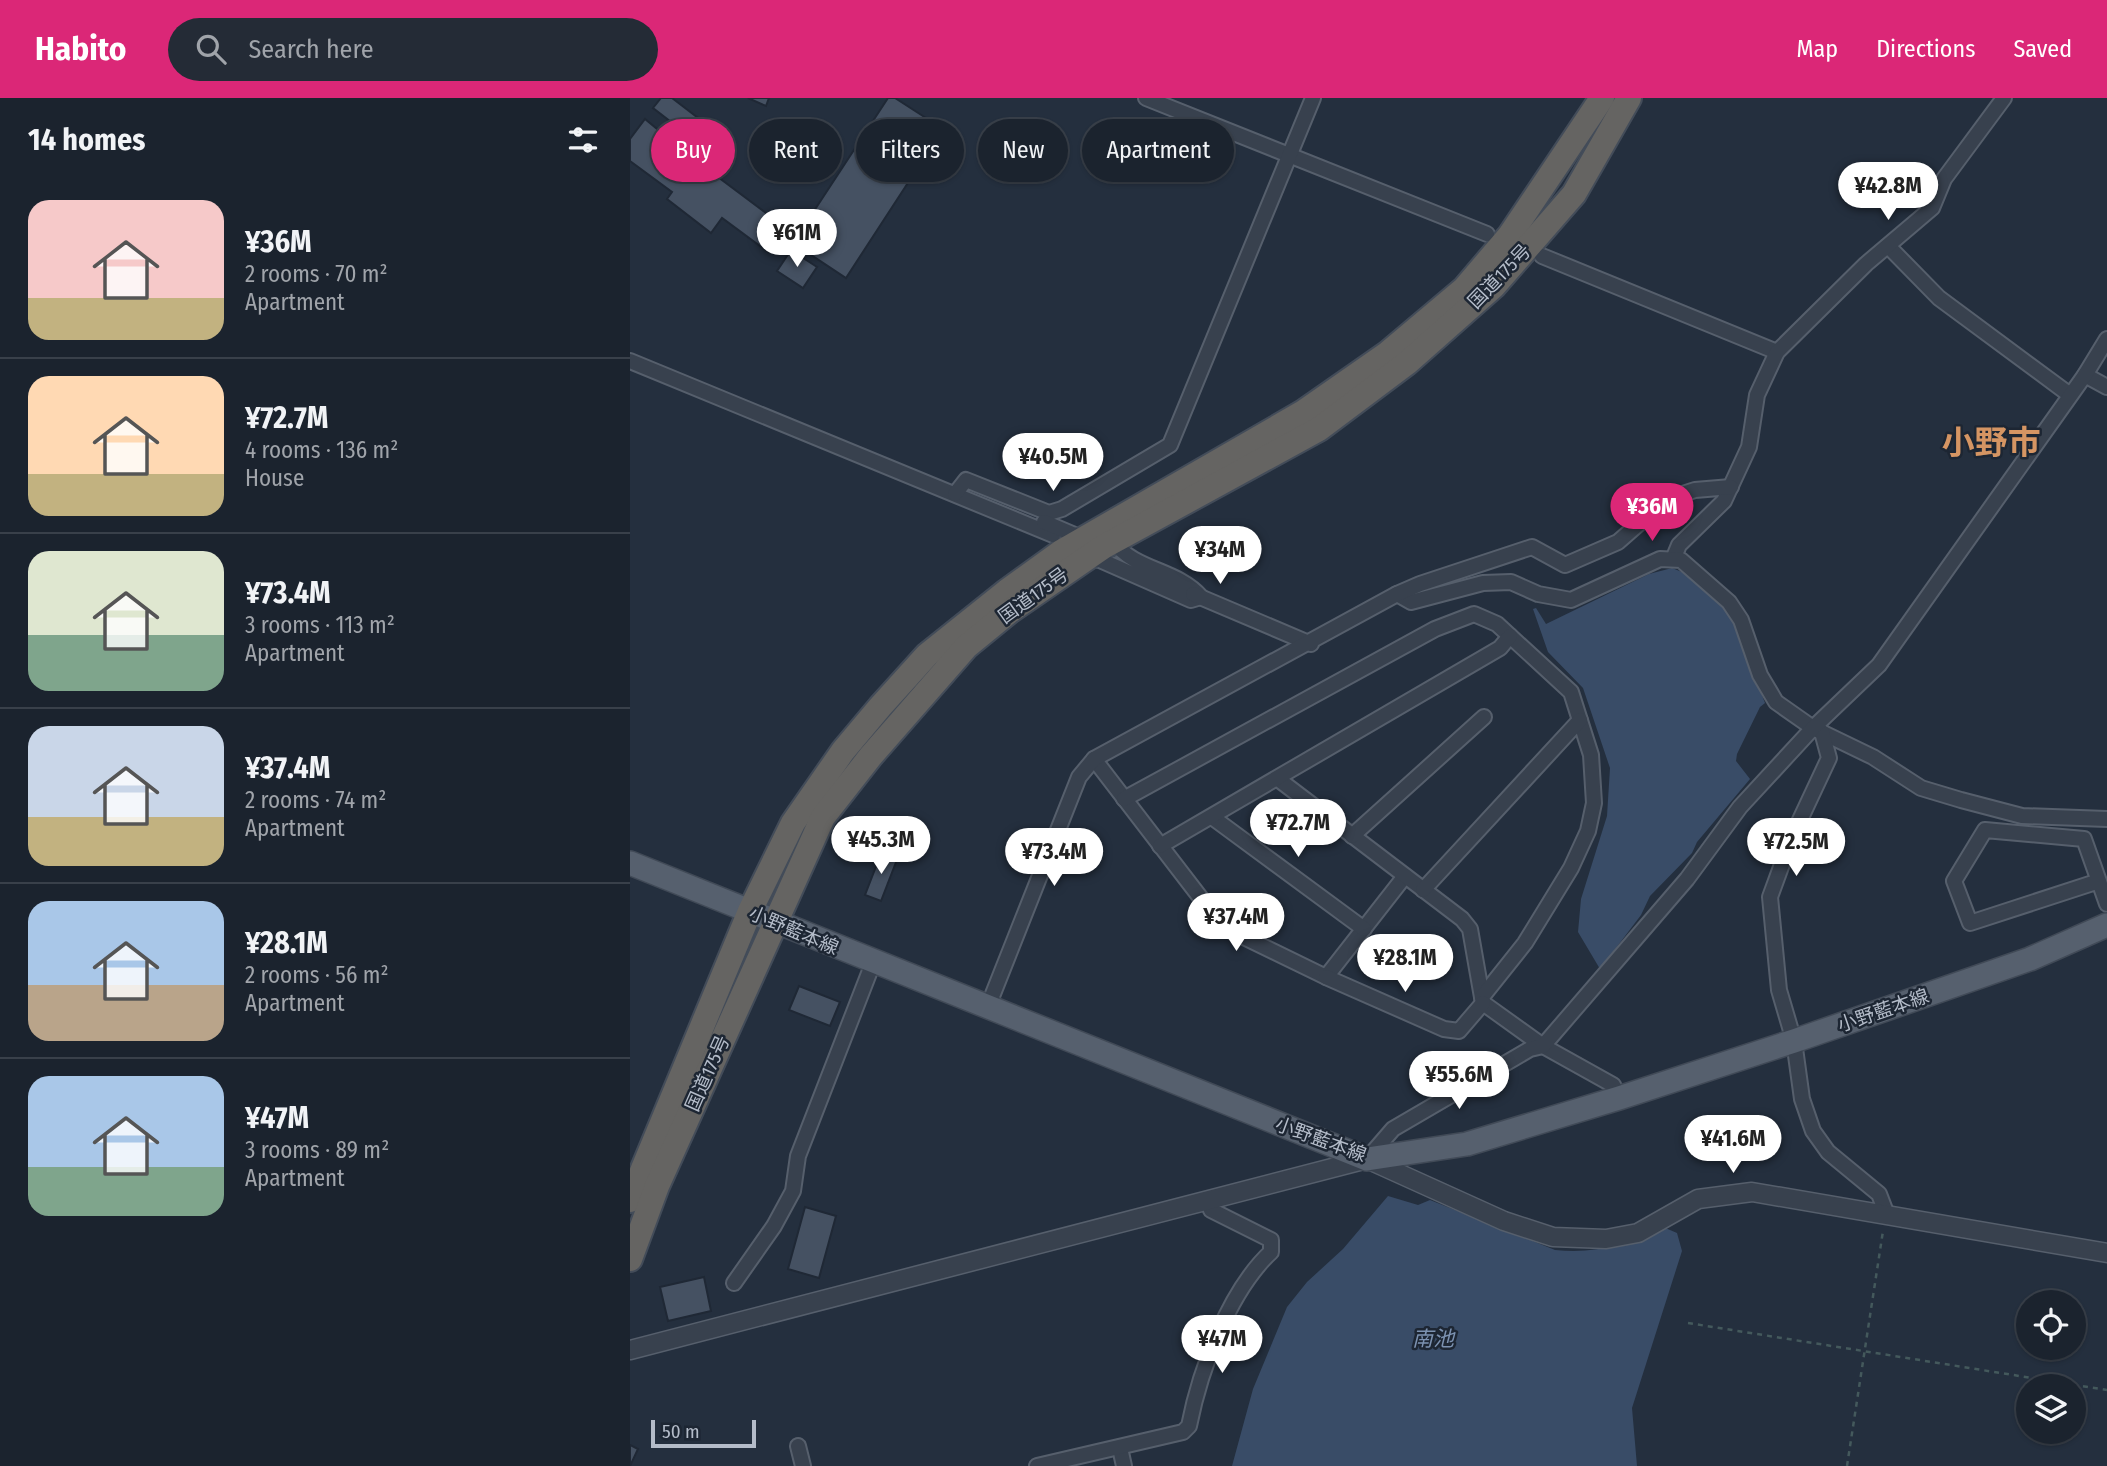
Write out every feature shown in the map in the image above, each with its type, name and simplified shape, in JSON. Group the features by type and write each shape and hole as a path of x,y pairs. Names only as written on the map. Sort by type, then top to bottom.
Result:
{"highway":[{"name":"国道175号","path":"630,1200 750,911 793,824 843,751 880,707 928,655 1007,591 1057,544 1115,551 1319,429 1407,363 1494,286 1515,245 1602,98"},
{"name":"国道175号","path":"630,1259 657,1186 823,817 870,757 966,647 1086,548 1302,413 1388,353 1574,194 1629,98"}],"main road":[{"name":"小野藍本線","path":"630,863 987,1009 1367,1159 1467,1144 1619,1098 2030,959 2107,925"}],"street":[{"path":"1146,98 1406,202 1403,208 1613,277 1611,284 1777,352"},
{"path":"955,494 967,480 1049,513 1062,509 1170,445 1313,98"},
{"path":"1674,557 1679,545 1706,522 1731,487 1749,447 1757,395 1777,352 1888,246 1932,208 1944,179 2004,98"},
{"path":"1888,246 1939,298 2070,395"},
{"path":"630,1350 1367,1159 1393,1129 1530,1049 1543,1046 1687,879 1741,807 1879,665 2085,375 2107,338"},
{"path":"630,361 955,494 975,493 1086,548 1100,560 1191,600 1201,597"},
{"path":"2085,375 2107,387"},
{"path":"987,1009 1079,777 1094,759 1420,584 1532,547 1565,565 1618,541 1667,499 1695,490 1731,487"},
{"path":"955,494 960,502 1057,544"},
{"path":"1115,551 1189,583 1201,597 1311,644"},
{"path":"1397,594 1411,602 1483,583 1511,582 1538,594 1571,600 1660,559 1674,557 1681,560 1729,602 1741,620 1760,676 1776,702 1818,730 1873,757 1921,788 2022,816 2107,819"},
{"path":"1094,759 1124,799 1160,846 1223,927 1326,977 1444,1029 1459,1031 1525,943 1571,868 1587,831 1594,803 1591,755 1570,692 1497,624 1474,614 1435,629 1124,799"},
{"path":"1160,846 1500,648 1510,636"},
{"path":"1352,836 1483,717"},
{"path":"1423,890 1580,720"},
{"path":"1818,730 1829,758 1792,836 1770,897 1779,990 1794,1041 1802,1099 1813,1131 1828,1152 1879,1194 1887,1215"},
{"path":"1278,779 1470,929 1482,1000 1543,1046 1613,1085 1619,1098"},
{"path":"1212,817 1364,929"},
{"path":"2099,881 1970,923 1954,881 1985,830 2084,839 2099,881 2107,904"},
{"path":"1326,977 1405,876"},
{"path":"734,1283 774,1226 793,1191 798,1156 873,963"},
{"path":"1367,1159 1504,1221 1553,1237 1606,1239 1638,1233 1698,1199 1752,1192 2107,1253"},
{"path":"1037,1466 1183,1432 1189,1426 1213,1347 1245,1282 1271,1252 1270,1240 1210,1210 1208,1202"},
{"path":"798,1446 803,1466"},
{"path":"1120,1448 1124,1466"}],"path":[{"path":"1847,1466 1887,1215"},
{"path":"1688,1323 2107,1390"}],"water":[{"path":"1672,568 1682,572 1730,612 1765,703 1760,707 1737,754 1736,761 1750,779 1697,842 1692,853 1650,896 1641,915 1600,969 1578,932 1581,899 1607,816 1610,768 1583,688 1548,652 1533,609 1536,608 1546,624 1649,574"},
{"name":"南池","path":"1388,1196 1418,1205 1430,1200 1555,1250 1584,1251 1611,1247 1663,1227 1677,1233 1682,1251 1632,1408 1637,1466 1232,1466 1253,1389 1287,1307 1307,1282 1343,1249"}],"building":[{"path":"661,98 672,98 699,119 667,119 653,108"},
{"path":"748,98 769,98 766,106"},
{"path":"888,98 895,98 928,119 874,119"},
{"path":"645,119 651,124 651,176 630,161 630,139"},
{"path":"856,147 856,182 908,182 846,278 793,243 833,182 842,182 842,168"},
{"path":"658,182 725,182 786,228 768,252 722,218 711,233 667,199 672,192"},
{"path":"791,250 817,267 803,288 777,271"},
{"path":"882,851 898,857 881,901 865,895"},
{"path":"799,986 840,1002 830,1026 789,1010"},
{"path":"805,1207 836,1216 819,1278 788,1269"},
{"path":"704,1277 711,1311 668,1321 660,1287"},
{"path":"630,1445 638,1449 630,1466"}],"district":[{"name":"小野市","path":"1991,442"}]}
